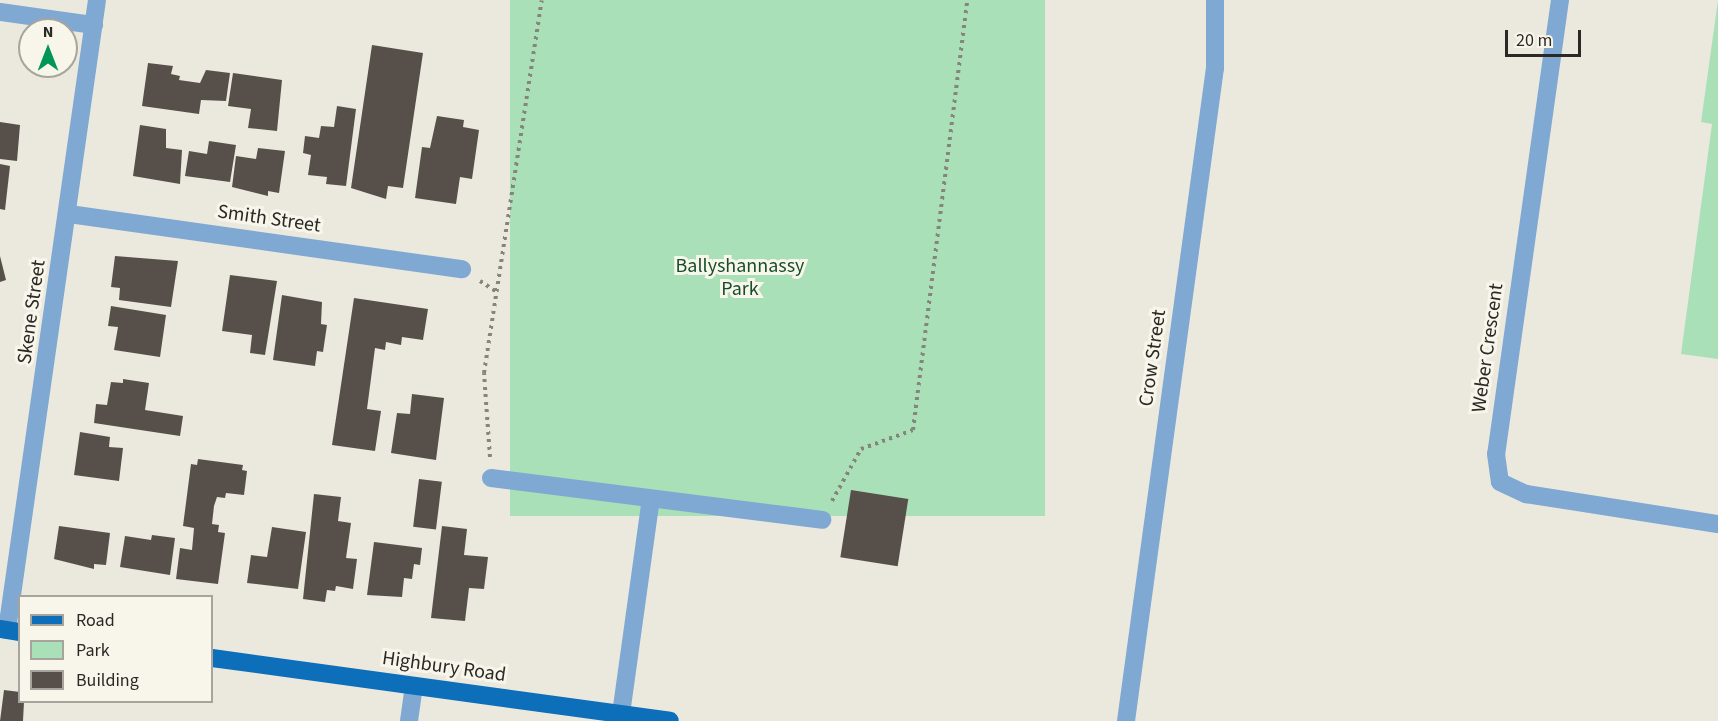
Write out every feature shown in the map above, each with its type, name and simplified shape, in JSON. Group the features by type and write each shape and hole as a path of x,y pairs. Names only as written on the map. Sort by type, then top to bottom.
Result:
{"main road":[{"name":"Highbury Road","path":"213,658 669,721"}],"street":[{"name":"Skene Street","path":"9,630 69,214 97,0"},
{"name":"Crow Street","path":"1126,721 1215,68 1215,0"},
{"name":"Weber Crescent","path":"1560,0 1496,454 1500,482 1526,494 1718,524"},
{"path":"0,12 94,25"},
{"name":"Smith Street","path":"69,214 462,269"},
{"path":"491,478 822,520"},
{"path":"621,714 651,499"},
{"path":"409,721 414,686"}],"path":[{"path":"491,478 484,373 542,0"},
{"path":"822,520 861,449 913,430 967,0"}],"green space":[{"name":"Ballyshannassy Park","path":"510,0 1045,0 1045,516 510,516"},
{"path":"1718,0 1718,359 1681,354 1712,124 1701,122"}],"building":[{"path":"372,45 423,53 403,188 388,186 386,199 351,188"},
{"path":"148,63 173,66 171,74 180,76 179,80 200,83 206,70 230,73 226,101 201,100 199,114 142,106"},
{"path":"233,73 282,80 277,131 248,128 251,109 228,106"},
{"path":"337,106 356,109 346,186 326,184 327,177 308,175 311,155 303,153 305,136 319,138 321,126 334,127"},
{"path":"437,116 464,120 463,127 479,130 472,179 460,177 456,204 415,198 422,147 430,148"},
{"path":"0,122 20,125 17,161 0,159"},
{"path":"140,125 166,129 166,148 182,150 180,184 133,176"},
{"path":"209,141 236,145 230,182 185,176 189,151 207,154"},
{"path":"258,148 285,151 279,193 268,191 268,196 232,187 236,156 256,159"},
{"path":"0,164 10,166 5,210 0,209"},
{"path":"0,256 6,280 0,282"},
{"path":"115,256 178,261 171,307 119,300 120,288 111,287"},
{"path":"230,275 277,281 265,355 250,353 252,335 222,331"},
{"path":"282,295 322,302 321,324 327,325 323,352 317,351 315,366 273,360"},
{"path":"354,298 428,309 423,340 402,337 401,345 386,342 385,350 375,348 367,409 381,411 375,451 332,445"},
{"path":"111,306 166,315 160,357 114,350 118,327 108,326"},
{"path":"123,379 149,383 145,410 183,416 180,436 94,423 96,404 107,405 111,382 123,383"},
{"path":"412,394 444,398 436,460 391,453 397,413 410,414"},
{"path":"80,432 110,437 109,447 123,448 119,481 74,475"},
{"path":"198,459 243,465 242,470 247,471 244,495 226,493 225,498 217,497 214,506 212,524 219,525 218,532 225,533 218,584 176,579 180,548 192,550 194,528 183,526 191,464 197,465"},
{"path":"419,479 442,482 436,529 413,527"},
{"path":"851,490 908,499 898,566 840,557"},
{"path":"314,494 341,497 338,521 351,523 346,558 357,559 353,589 336,586 335,591 327,590 325,602 303,599"},
{"path":"59,526 110,533 106,565 94,564 94,569 54,559"},
{"path":"442,526 467,529 464,555 488,557 484,589 469,588 465,621 431,618"},
{"path":"272,527 306,532 298,589 247,583 251,555 267,557"},
{"path":"152,535 175,538 170,575 120,567 125,536 151,540"},
{"path":"374,542 422,548 420,565 414,564 412,579 404,578 402,597 367,595"},
{"path":"4,690 18,692 18,703 24,703 23,721 0,721"}]}
